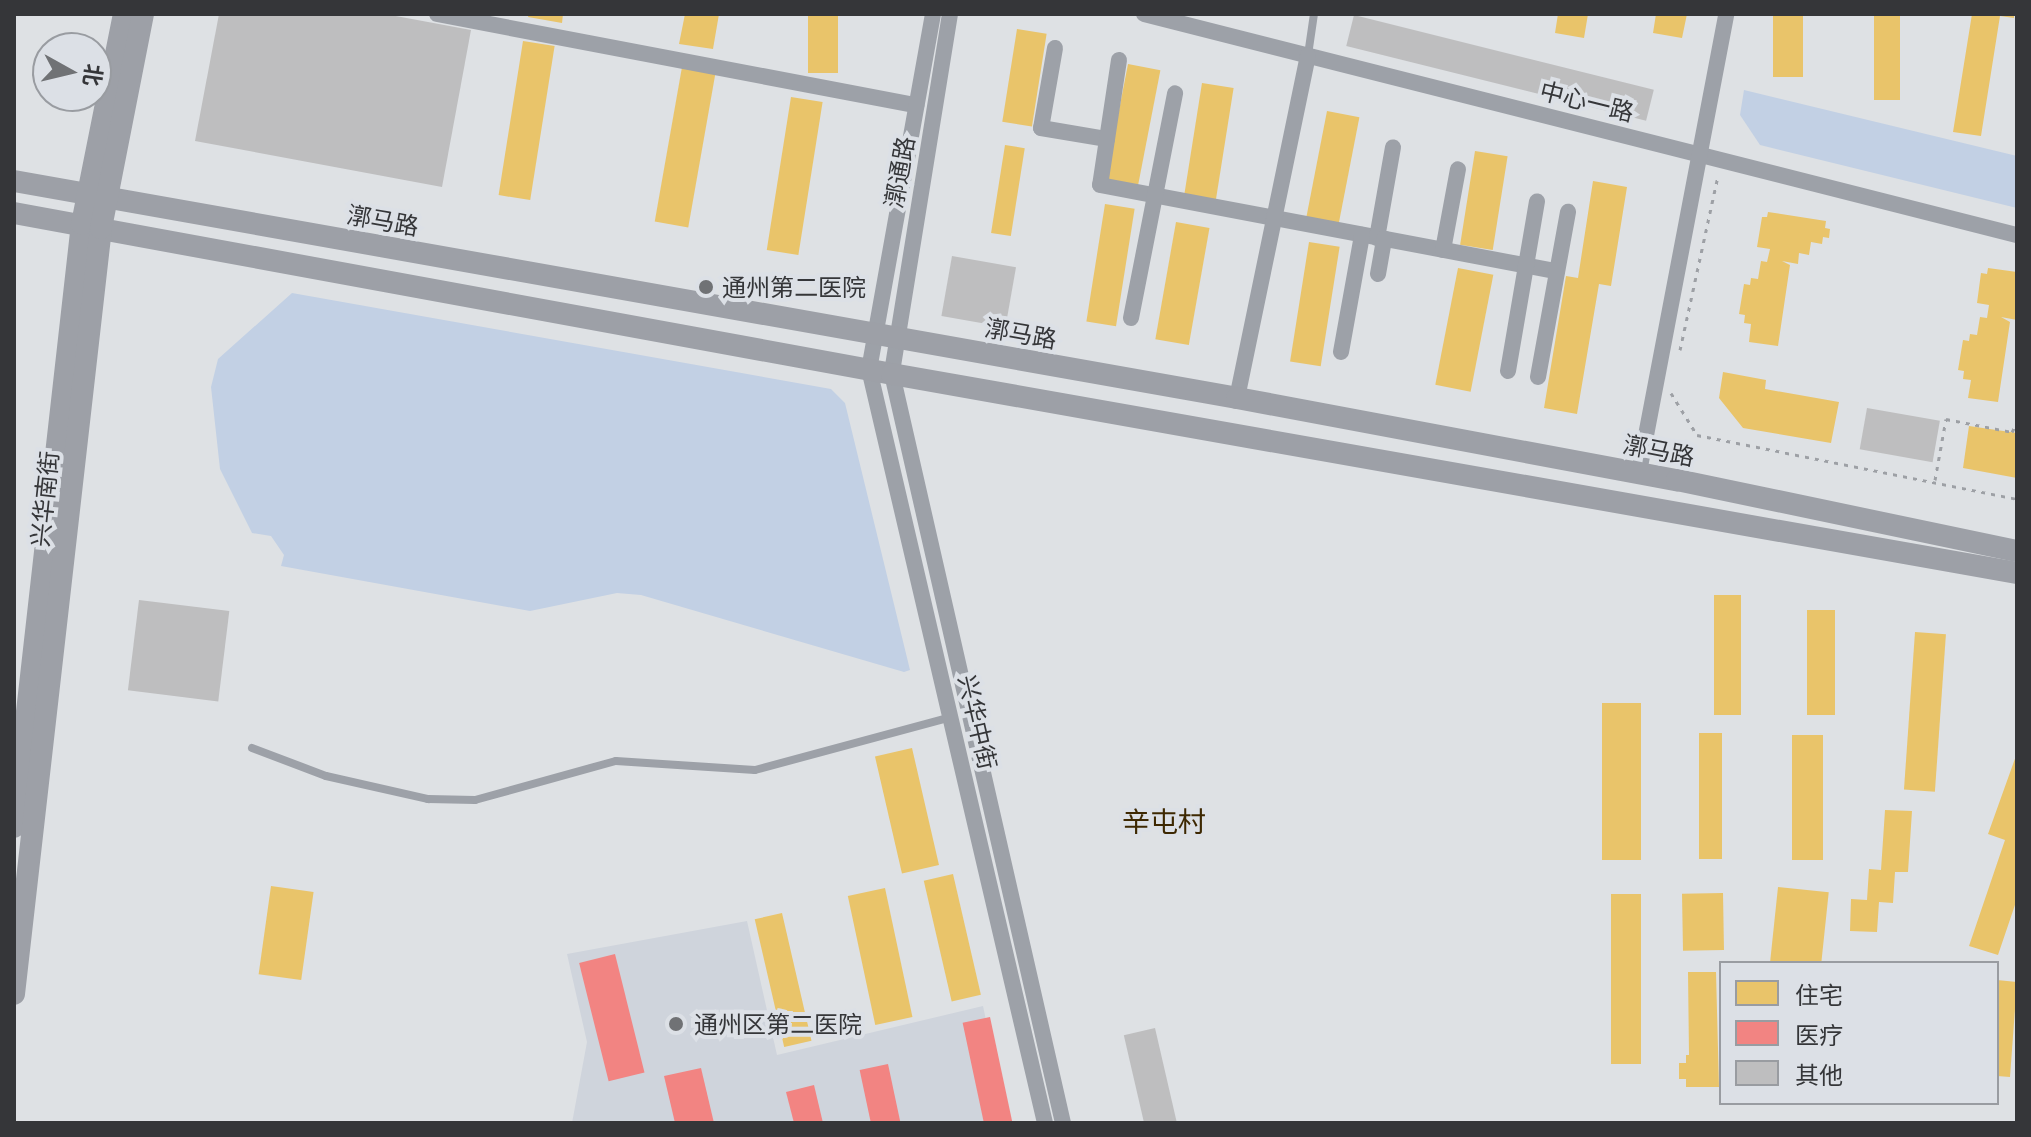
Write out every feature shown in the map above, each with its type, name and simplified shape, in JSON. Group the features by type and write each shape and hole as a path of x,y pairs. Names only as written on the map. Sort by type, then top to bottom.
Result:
{"main road":[{"name":"兴华南街","path":"14,827 92,226 124,14"},
{"name":"兴华南街","path":"97,196 143,14"},
{"name":"漷马路","path":"14,181 1639,472 2017,551"},
{"path":"14,213 892,374 2017,573"},
{"name":"兴华南街","path":"14,994 92,226"}],"street":[{"path":"437,14 916,105"},
{"name":"漷通路","path":"885,335 916,105 933,14"},
{"name":"漷通路","path":"885,335 950,14"},
{"name":"中心一路","path":"1144,14 2017,235"},
{"path":"1639,472 1726,14"},
{"path":"1055,48 1041,128 1107,139"},
{"path":"1237,398 1308,55"},
{"path":"1119,60 1100,185 1557,271"},
{"path":"1131,318 1175,93"},
{"path":"1341,352 1374,237 1393,147"},
{"path":"1443,250 1458,169"},
{"path":"1508,371 1537,201"},
{"path":"1538,377 1568,212"},
{"path":"1374,237 1378,274"},
{"name":"兴华中街","path":"885,335 869,369 1045,1123"},
{"name":"兴华中街","path":"885,335 1063,1123"}],"lane":[{"path":"1308,55 1314,14"},
{"path":"252,748 326,776 428,799 475,800 616,761 755,770 952,717"}],"path":[{"path":"1678,361 1717,175 1731,178"},
{"path":"1671,392 1697,435 1935,480 2017,499"},
{"path":"1935,480 1946,419 2012,432 2017,423"}],"shaded area":[{"path":"1744,90 2017,156 2017,208 1760,145 1740,115"},
{"path":"292,293 831,389 845,403 910,670 904,672 641,595 617,593 530,611 281,566 284,555 271,536 252,533 220,469 211,387 218,359"},
{"name":"通州区第二医院","path":"747,921 777,1055 983,1006 1008,1123 572,1123 587,1042 567,954"}],"building: 住宅":[{"path":"529,14 563,14 562,23 528,17"},
{"path":"685,14 719,14 713,49 679,44"},
{"path":"808,14 838,14 838,73 808,73"},
{"path":"1558,14 1588,14 1584,38 1555,33"},
{"path":"1656,14 1687,14 1682,38 1653,33"},
{"path":"1773,14 1803,14 1803,77 1773,77"},
{"path":"1874,14 1900,14 1900,100 1874,100"},
{"path":"1972,14 2014,14 2014,18 2000,16 1981,136 1953,132"},
{"path":"1017,29 1047,34 1032,127 1002,122"},
{"path":"523,41 555,46 530,200 499,195"},
{"path":"1128,64 1160,70 1138,186 1105,180"},
{"path":"682,67 715,73 688,228 655,222"},
{"path":"1202,83 1234,88 1216,201 1184,196"},
{"path":"791,97 823,102 798,255 767,250"},
{"path":"1327,111 1359,117 1339,223 1306,217"},
{"path":"1005,145 1025,148 1011,236 991,233"},
{"path":"1475,151 1508,156 1493,250 1460,245"},
{"path":"1593,181 1627,187 1611,286 1599,284 1577,414 1544,408 1566,276 1578,278"},
{"path":"1105,204 1135,209 1116,326 1086,322"},
{"path":"1768,212 1826,221 1825,228 1830,229 1829,238 1823,237 1822,244 1811,242 1809,255 1799,253 1798,264 1782,261 1790,265 1778,346 1749,342 1751,324 1744,323 1745,315 1739,314 1744,284 1750,285 1751,278 1758,279 1761,261 1767,262 1770,249 1757,247 1762,217 1767,217"},
{"path":"1176,222 1209,228 1189,345 1155,339"},
{"path":"1309,242 1340,247 1321,366 1290,362"},
{"path":"1458,268 1493,275 1471,392 1435,385"},
{"path":"1988,268 2017,272 2017,320 2001,317 2010,322 1998,402 1968,398 1971,380 1963,379 1964,371 1958,370 1963,340 1969,341 1970,334 1977,335 1980,317 1987,318 1989,305 1977,303 1981,273 1987,274"},
{"path":"1723,372 1766,380 1765,389 1839,402 1831,443 1743,428 1719,398"},
{"path":"1969,426 2017,433 2017,478 1963,468"},
{"path":"1714,595 1741,595 1741,715 1714,715"},
{"path":"1807,610 1835,610 1835,715 1807,715"},
{"path":"1915,632 1946,634 1935,792 1904,790"},
{"path":"1602,703 1641,703 1641,860 1602,860"},
{"path":"1699,733 1722,733 1722,859 1699,859"},
{"path":"1792,735 1823,735 1823,860 1792,860"},
{"path":"912,748 939,865 902,873 875,757"},
{"path":"2017,753 2017,899 1998,955 1969,946 2005,840 1988,834"},
{"path":"1885,810 1912,811 1908,872 1895,872 1893,903 1879,902 1877,932 1850,931 1851,899 1867,900 1869,869 1881,870"},
{"path":"953,874 981,995 952,1002 924,881"},
{"path":"271,886 314,892 301,980 259,974"},
{"path":"1778,887 1829,892 1822,961 1770,961"},
{"path":"885,888 912,1017 875,1025 848,896"},
{"path":"1723,893 1724,950 1683,951 1682,894"},
{"path":"1611,894 1641,894 1641,1064 1611,1064"},
{"path":"782,913 811,1041 784,1047 755,919"},
{"path":"1688,972 1716,972 1719,1087 1686,1087 1686,1079 1679,1079 1679,1063 1686,1063 1686,1055 1689,1055"},
{"path":"1999,980 2017,982 2010,1077 1999,1076"}],"building: 医疗":[{"path":"615,954 645,1072 609,1081 579,963"},
{"path":"990,1017 1012,1123 984,1123 963,1023"},
{"path":"888,1064 900,1123 871,1123 860,1070"},
{"path":"701,1068 714,1123 675,1123 664,1076"},
{"path":"814,1085 823,1123 794,1123 786,1092"}],"building: 其他":[{"path":"219,14 385,14 471,30 442,187 195,141"},
{"path":"1354,15 1654,90 1646,121 1346,46"},
{"path":"952,256 1016,267 1005,327 941,316"},
{"path":"1867,408 1940,421 1933,462 1860,449"},
{"path":"139,600 229,611 218,701 128,690"},
{"path":"1155,1028 1177,1123 1144,1123 1124,1035"}],"place":[{"name":"通州第二医院","path":"706,287"},
{"name":"通州区第二医院","path":"676,1024"}],"district":[{"name":"辛屯村","path":"1164,821"}]}
